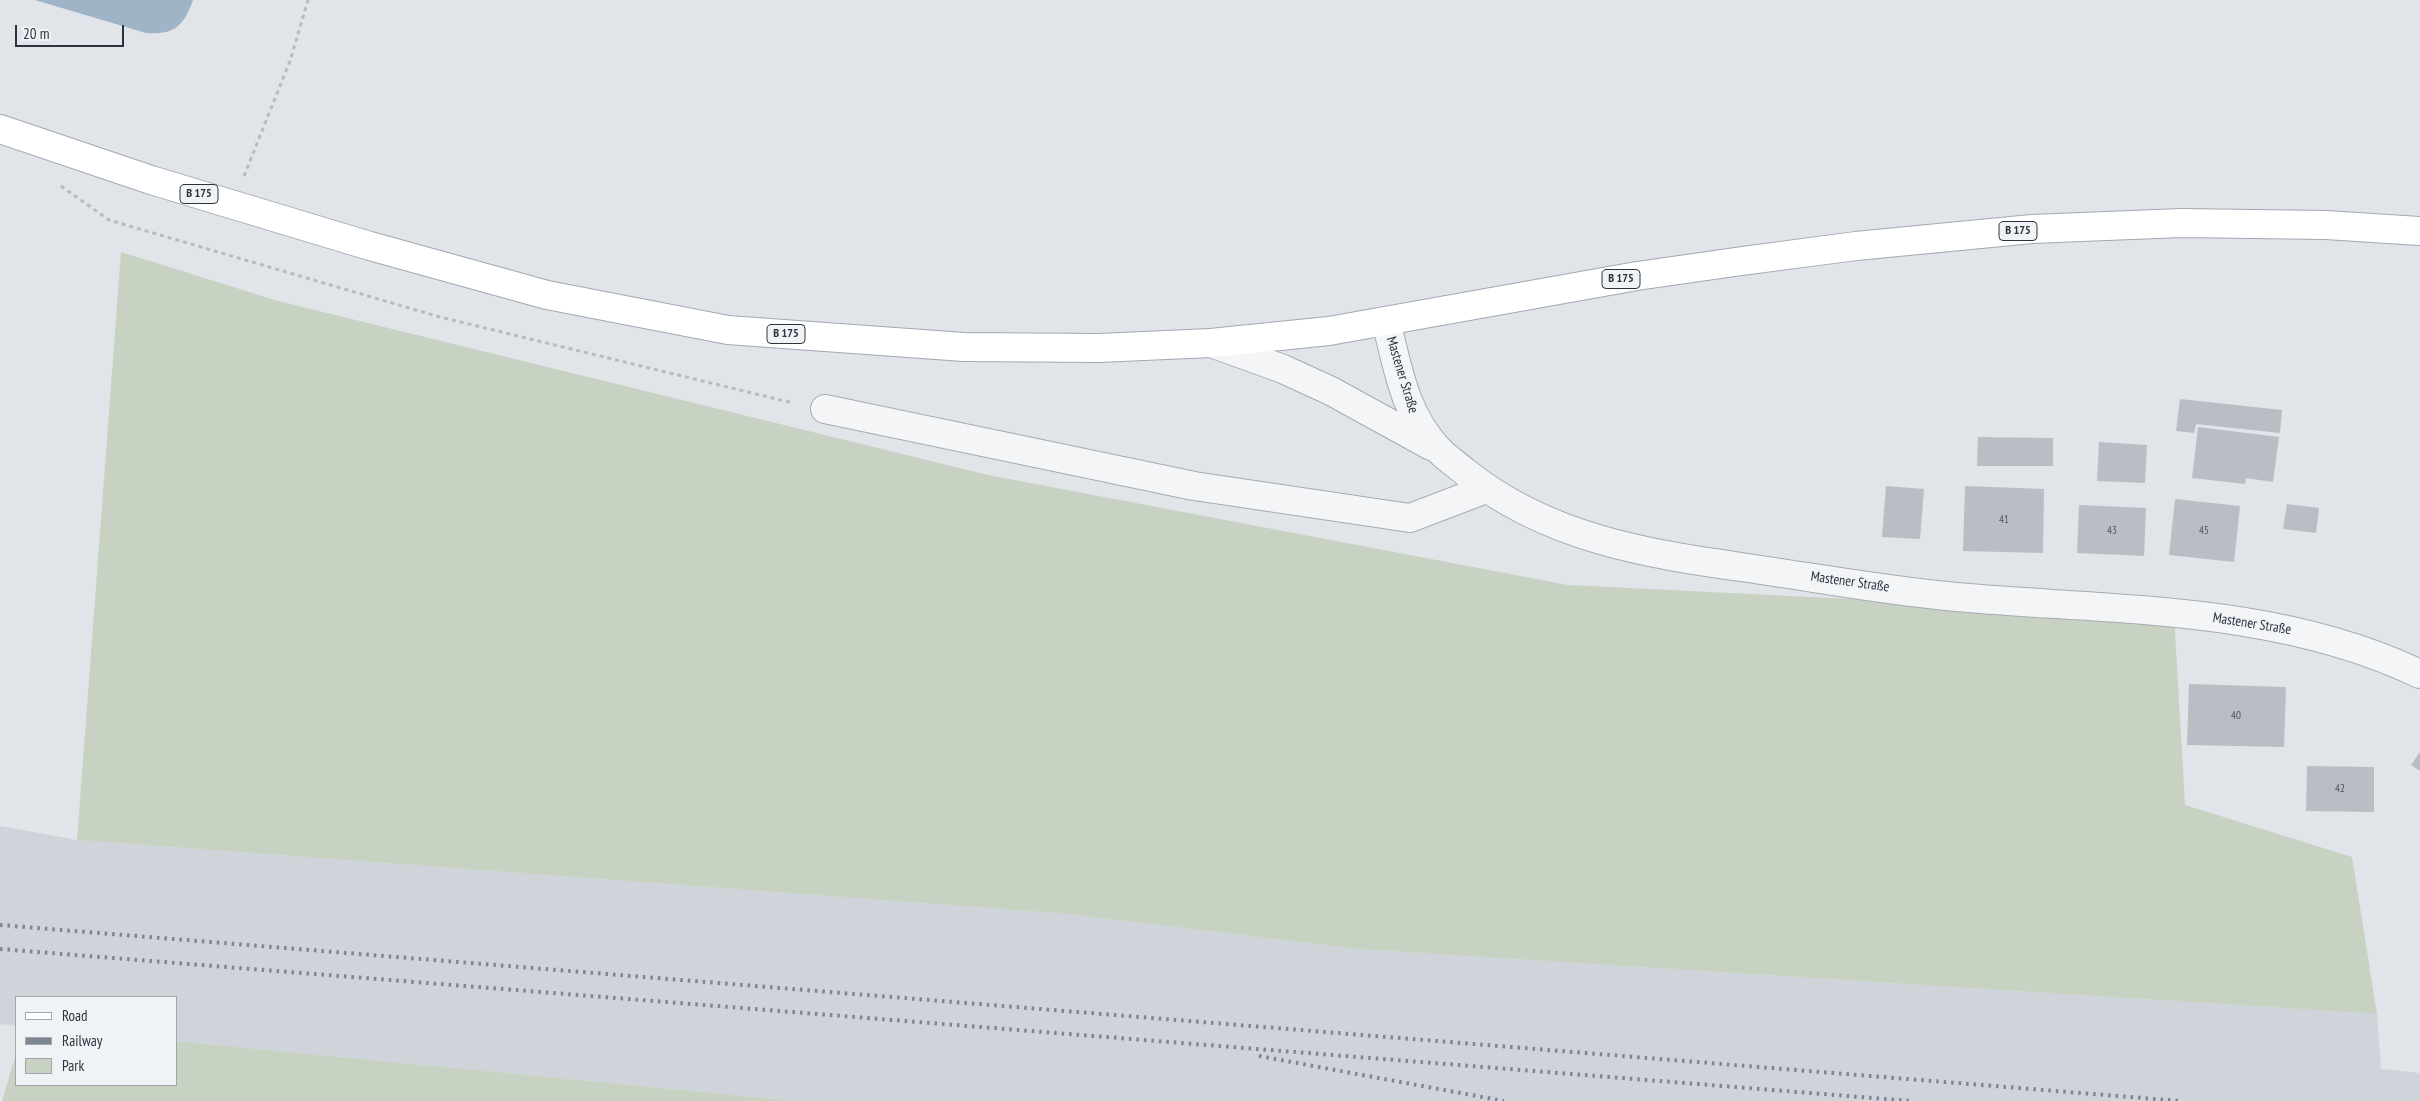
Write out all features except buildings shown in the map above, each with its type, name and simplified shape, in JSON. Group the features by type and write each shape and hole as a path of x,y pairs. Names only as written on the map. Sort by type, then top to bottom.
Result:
{"main road":[{"name":"B 175","path":"0,129 151,180 370,246 547,295 728,330 964,347 1099,348 1211,343 1329,331 1637,276 1856,246 2032,229 2181,223 2326,225 2420,231"}],"street":[{"name":"Mastener Straße","path":"1386,321 1411,410 1439,450 1486,489 1531,514 1582,536 1673,557 1954,597 2093,606 2231,620 2310,634 2385,657 2420,674"},
{"path":"1211,343 1283,369 1330,391 1439,450"},
{"path":"825,409 1194,486 1410,518 1486,489"}],"path":[{"path":"235,205 254,149 290,62 308,0"},
{"path":"57,184 108,220 440,317 759,396 825,409"}],"shaded area":[{"path":"0,826 77,840 1068,914 1356,949 2377,1014 2381,1069 2420,1073 2420,1101 797,1101 178,1041 178,996 15,996 15,1026 0,1024"}],"green space":[{"path":"121,252 278,301 988,475 1568,585 2174,615 2185,805 2352,857 2377,1014 1356,949 1068,914 77,840"},
{"path":"178,1041 797,1101 2,1101 15,1057 15,1086 178,1086"}],"water":[{"path":"35,0 193,0 186,16 177,27 164,32 146,33"}],"railway":[{"path":"0,925 2180,1101"},
{"path":"0,949 1911,1101"},
{"path":"1259,1056 1504,1101"}]}
